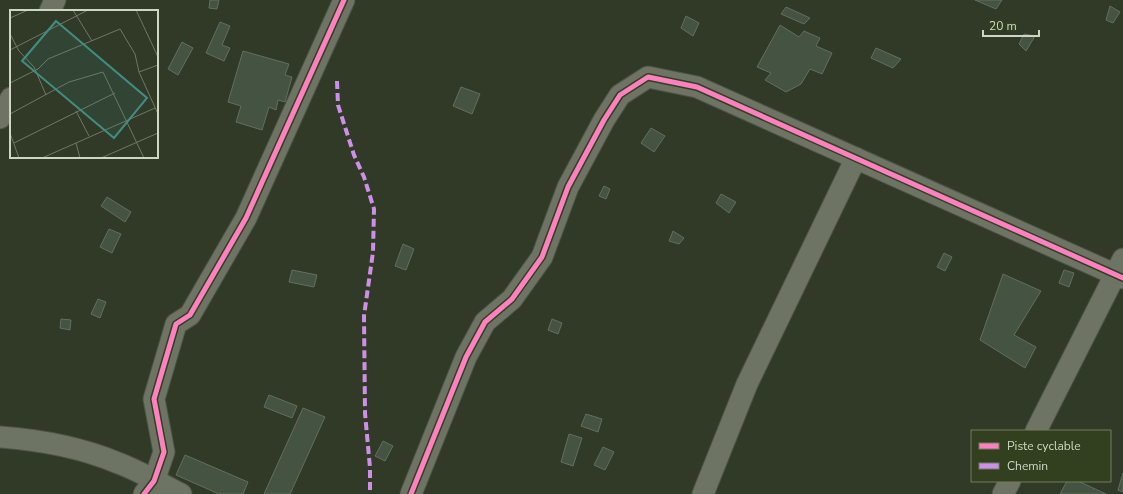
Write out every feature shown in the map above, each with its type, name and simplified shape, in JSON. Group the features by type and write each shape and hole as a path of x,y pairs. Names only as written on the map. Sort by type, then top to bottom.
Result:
{"street":[{"path":"50,10 55,0"},
{"path":"149,487 164,452 154,399 176,324 190,315 246,218 344,0"},
{"path":"411,494 466,357 486,322 512,299 542,257 568,187 604,120 620,95 648,76 697,87 856,158 1120,271 1037,430"},
{"path":"0,118 10,100"},
{"path":"703,494 747,384 856,158"},
{"path":"0,437 35,439 79,449 119,463 149,487 181,494"},
{"path":"1003,494 1009,482"}],"building":[{"path":"210,0 219,0 217,9 209,8"},
{"path":"975,0 1002,0 996,9"},
{"path":"1110,6 1120,12 1113,23 1106,20"},
{"path":"786,7 810,18 804,24 781,14"},
{"path":"686,16 699,23 693,36 681,28"},
{"path":"220,22 230,26 222,45 230,48 224,61 206,53"},
{"path":"780,25 799,37 804,31 820,38 816,46 832,53 822,74 810,69 801,84 786,92 765,80 771,73 757,67"},
{"path":"1024,34 1035,36 1026,51 1019,44"},
{"path":"182,42 193,48 178,75 168,69"},
{"path":"876,48 901,59 893,68 871,58"},
{"path":"243,51 289,64 285,75 292,77 285,102 278,100 276,110 269,107 262,130 236,122 241,106 228,102"},
{"path":"461,87 480,94 472,114 453,106"},
{"path":"651,128 665,136 654,152 641,143"},
{"path":"604,186 610,189 606,199 599,196"},
{"path":"721,194 736,202 729,213 716,203"},
{"path":"107,197 131,212 125,222 101,206"},
{"path":"109,229 121,234 112,253 100,247"},
{"path":"673,231 684,238 679,244 669,241"},
{"path":"403,244 414,249 406,270 395,266"},
{"path":"944,253 952,257 945,271 937,267"},
{"path":"292,270 317,275 314,287 289,282"},
{"path":"1064,270 1074,273 1069,287 1059,283"},
{"path":"1003,274 1041,291 1014,335 1036,347 1025,368 980,340"},
{"path":"98,299 106,302 100,318 91,314"},
{"path":"61,319 71,320 70,330 60,328"},
{"path":"552,319 562,323 558,334 548,330"},
{"path":"269,395 297,406 292,418 264,407"},
{"path":"303,408 325,417 290,494 264,494"},
{"path":"586,414 602,419 598,432 581,426"},
{"path":"569,434 582,438 573,466 561,462"},
{"path":"383,441 393,446 385,461 375,456"},
{"path":"603,447 614,452 605,470 594,465"},
{"path":"185,455 248,482 243,494 219,494 176,475"},
{"path":"1123,473 1123,492 1118,490"},
{"path":"1066,482 1080,482 1106,494 1060,494"}],"marked path":[{"path":"337,81 338,105 354,155 364,177 374,209 373,252 364,316 365,413 370,468 370,494"}],"cycle path":[{"path":"144,494 154,481 164,452 154,399 176,324 190,315 246,218 344,0"},
{"path":"411,494 466,357 485,322 512,299 542,257 568,187 604,120 620,95 648,77 697,87 1123,278"}]}
